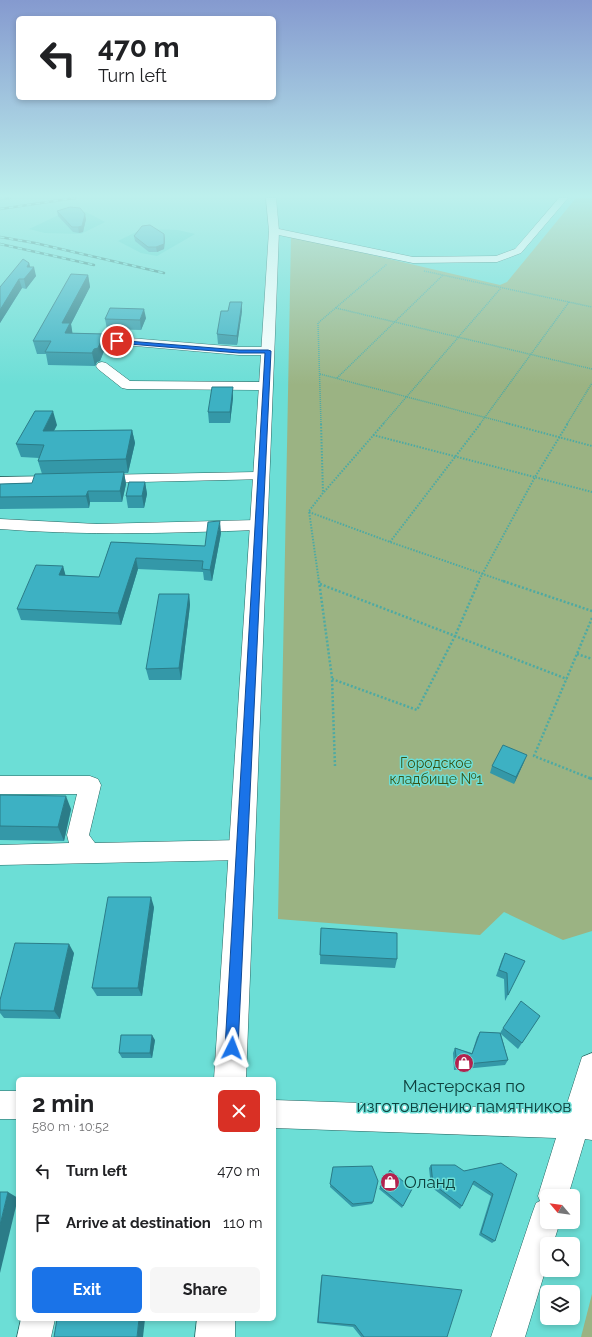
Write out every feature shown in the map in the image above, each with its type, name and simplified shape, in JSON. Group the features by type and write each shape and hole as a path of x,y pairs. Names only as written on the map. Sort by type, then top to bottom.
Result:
{"main road":[{"path":"230,1077 273,260"},
{"path":"215,1337 216,1321"}],"street":[{"path":"117,341 239,351 268,351"},
{"path":"102,366 127,385 266,386"},
{"path":"87,479 262,476"},
{"path":"0,481 71,480"},
{"path":"0,524 33,527 130,529 259,525"},
{"path":"0,785 90,785 78,834 80,842 89,853"},
{"path":"0,855 242,850"},
{"path":"556,1189 584,1124 592,1067"},
{"path":"0,1105 16,1105"},
{"path":"276,1114 584,1124"},
{"path":"508,1337 542,1229"},
{"path":"34,1337 38,1321"}],"path":[{"path":"323,493 318,323 388,263"},
{"path":"422,271 592,307"},
{"path":"336,378 396,322 443,275"},
{"path":"335,767 332,678 309,511 373,435 502,288"},
{"path":"390,542 456,457 569,302"},
{"path":"336,308 592,369"},
{"path":"320,374 592,446"},
{"path":"332,678 417,710 455,636 482,573 592,383"},
{"path":"373,435 592,492"},
{"path":"309,511 390,542 592,611"},
{"path":"320,584 567,678"},
{"path":"592,618 534,756 592,779"},
{"path":"577,654 592,659"}],"green space":[{"name":"Городское кладбище №1","path":"291,260 395,260 500,285 507,282 525,260 592,260 592,931 563,940 504,912 480,935 278,919"},
{"path":"592,1294 592,1337 581,1337"}],"building":[{"path":"22,260 29,263 27,267 34,267 24,279 19,279 0,310 0,287"},
{"path":"71,274 88,275 62,323 70,323 65,333 104,334 98,348 94,349 92,353 45,352 51,341 33,341"},
{"path":"230,302 242,302 237,336 217,334 221,311 228,311"},
{"path":"110,308 144,309 140,320 105,319"},
{"path":"212,387 233,387 230,412 208,412"},
{"path":"35,411 53,411 43,431 132,430 126,459 38,461 44,445 16,444"},
{"path":"124,472 120,491 88,491 86,496 0,497 0,484 32,483 35,474"},
{"path":"129,482 145,482 142,496 126,496"},
{"path":"220,521 210,570 202,569 203,561 136,558 118,613 17,609 36,565 63,566 59,575 99,577 111,542 205,546 208,522"},
{"path":"159,594 189,594 179,668 146,669"},
{"path":"503,745 527,755 516,777 492,766"},
{"path":"0,795 66,796 58,827 0,826"},
{"path":"108,897 151,897 138,988 92,988"},
{"path":"321,928 397,933 397,959 320,955"},
{"path":"15,943 69,944 54,1011 0,1010 0,1000"},
{"path":"505,953 525,961 508,995 507,973 499,970"},
{"path":"521,1001 540,1016 522,1043 503,1028"},
{"path":"480,1032 500,1033 508,1060 457,1065 455,1048 472,1054"},
{"path":"121,1035 152,1035 150,1053 119,1053"},
{"path":"501,1163 517,1174 495,1241 481,1233 493,1194 474,1181 462,1206 433,1184 431,1165 455,1165 464,1171"},
{"path":"372,1166 378,1181 373,1202 353,1204 330,1184 333,1167"},
{"path":"390,1170 412,1189 403,1206 380,1187"},
{"path":"0,1192 8,1192 0,1225"},
{"path":"322,1275 462,1290 447,1337 364,1337 355,1325 318,1322"},
{"path":"57,1321 139,1321 137,1337 54,1337"}],"railway":[{"path":"73,260 94,265"},
{"path":"110,260 164,273"}],"place":[{"name":"Мастерская по изготовлению памятников","path":"464,1063"},
{"name":"Оланд","path":"390,1182"}],"route":[{"path":"117,341 239,351 268,351 232,1048"}]}
